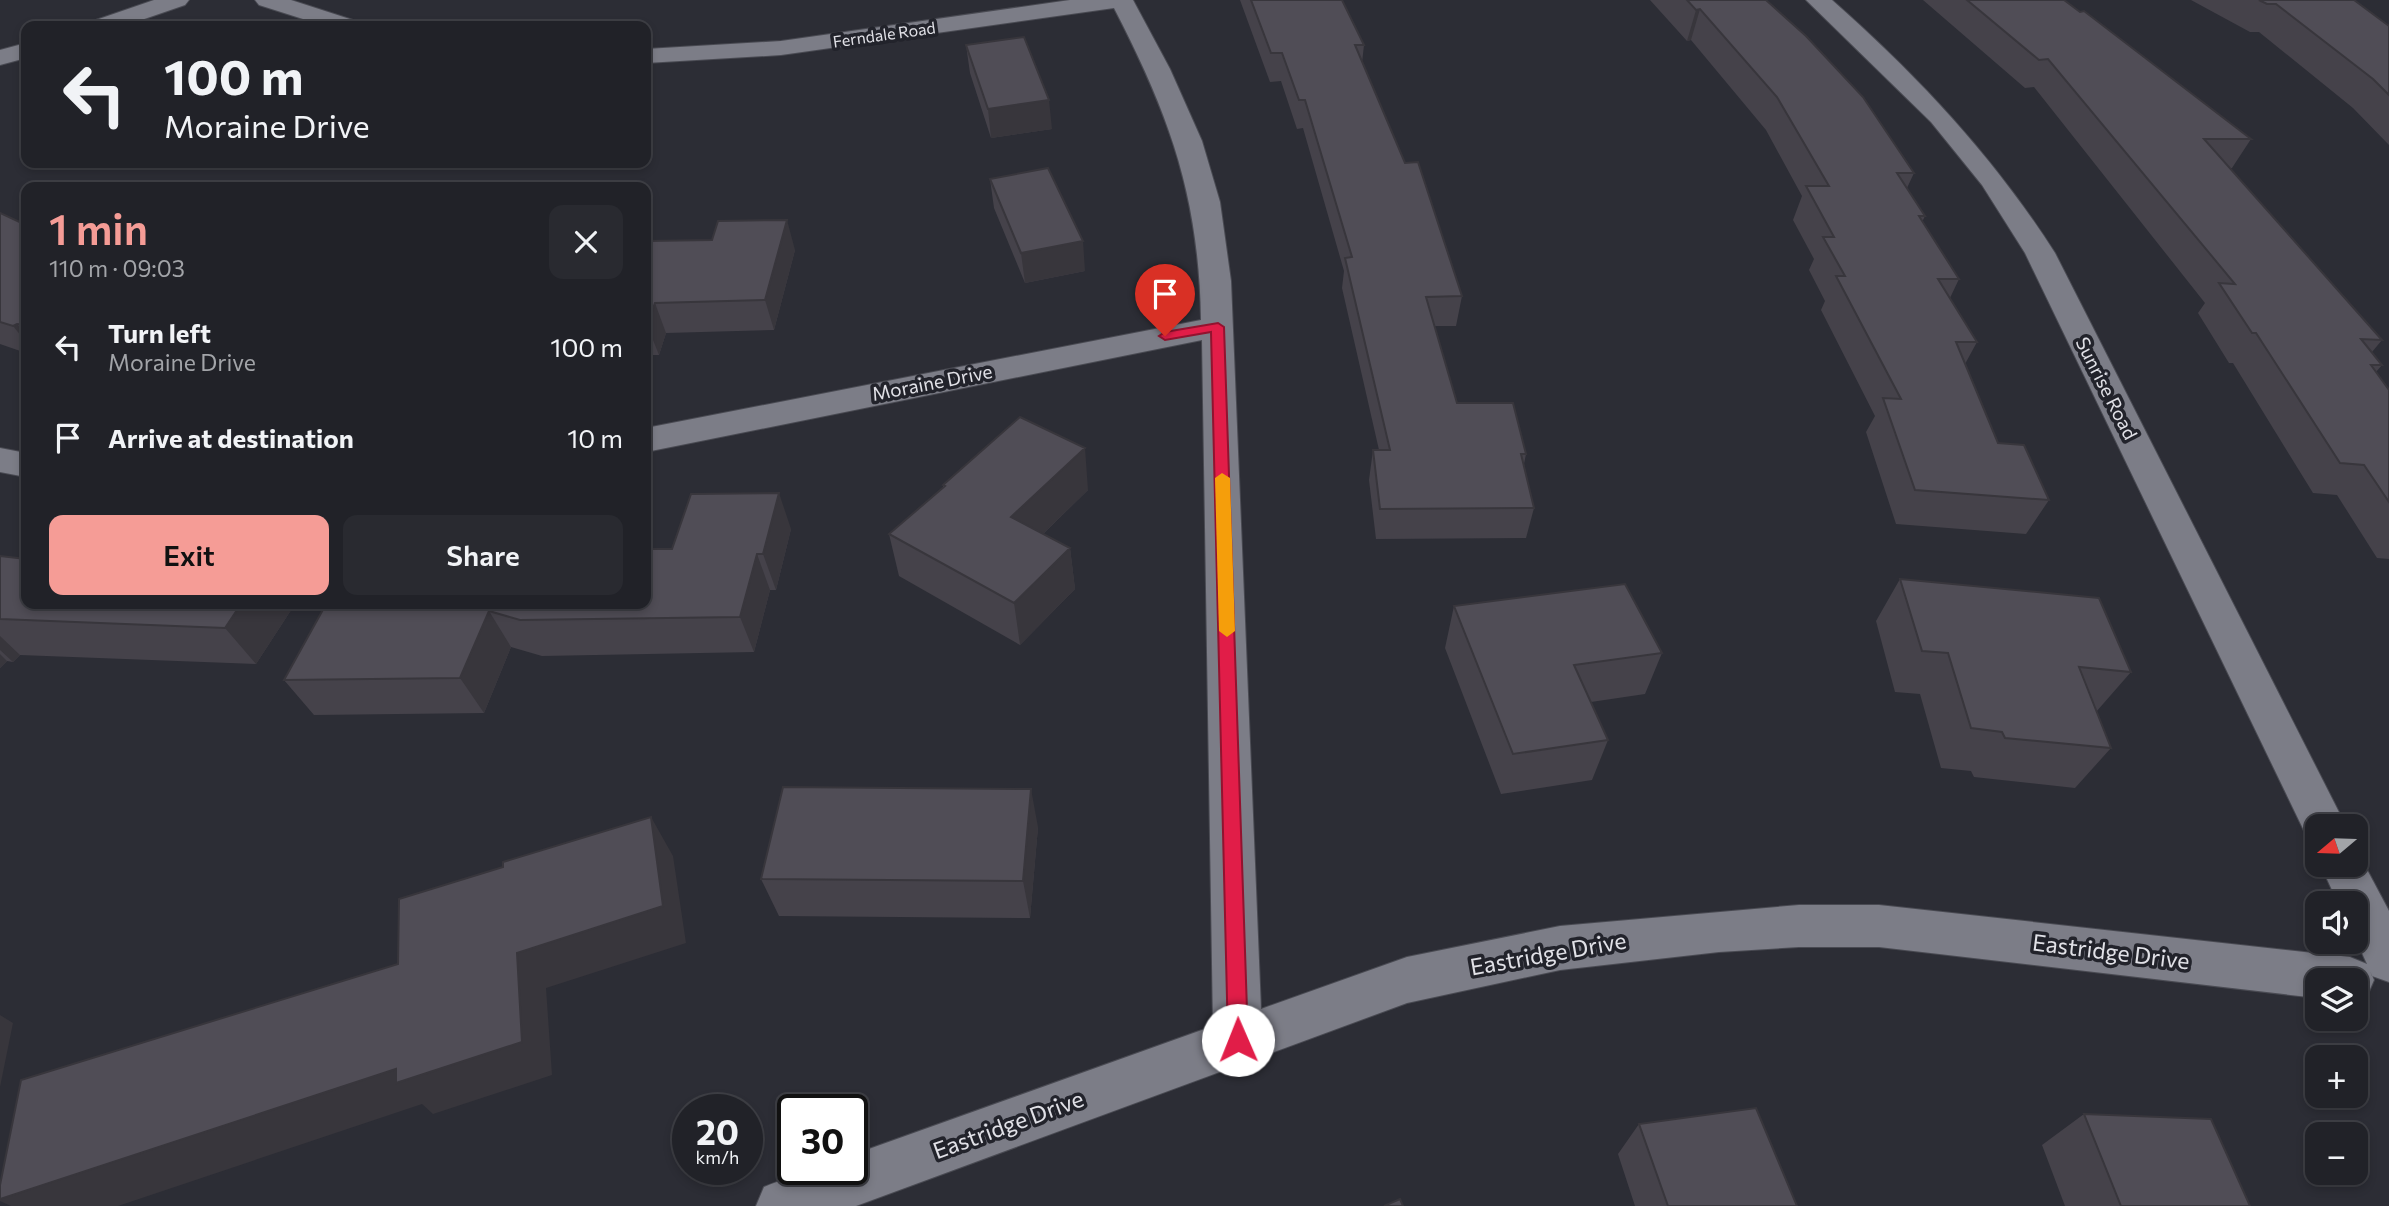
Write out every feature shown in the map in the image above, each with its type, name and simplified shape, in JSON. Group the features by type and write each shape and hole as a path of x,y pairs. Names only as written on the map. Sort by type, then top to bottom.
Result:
{"street":[{"path":"116,21 177,0"},
{"path":"267,0 332,21"},
{"path":"1121,0 1167,89 1188,141 1203,192 1211,238 1218,327 1238,1040"},
{"name":"Ferndale Road","path":"651,56 780,48 1121,0"},
{"name":"Sunrise Road","path":"1818,0 1925,98 1969,148 2017,215 2052,278 2318,814"},
{"path":"0,58 21,52"},
{"name":"Moraine Drive","path":"651,439 1218,327"},
{"path":"0,460 21,464"},
{"path":"2348,877 2389,960"},
{"name":"Eastridge Drive","path":"783,1206 1407,980 1485,962 1643,937 1799,926 1879,926 2305,975"},
{"path":"2368,982 2389,985"}],"building":[{"path":"1251,0 1342,0 1364,45 1355,45 1405,163 1418,162 1462,296 1426,297 1457,403 1513,403 1526,454 1521,454 1534,508 1380,509 1373,450 1390,450 1345,258 1352,257 1305,100 1299,100 1282,53 1271,53"},
{"path":"1687,0 1766,0 1806,36 1863,97 1914,173 1897,173 1925,216 1919,216 1959,279 1938,279 1977,342 1956,342 1998,443 2024,445 2049,500 1915,490 1883,398 1901,399 1836,276 1845,276 1823,237 1834,237 1806,186 1829,186 1777,97 1700,9 1696,10"},
{"path":"1967,0 2064,0 2080,12 2084,11 2251,139 2204,139 2382,340 2361,339 2382,365 2371,365 2389,390 2389,502 2364,465 2340,463 2256,333 2252,333 2219,283 2235,284 2048,59 2039,60"},
{"path":"2259,0 2354,0 2389,26 2389,95 2373,79 2276,4"},
{"path":"1024,37 1049,100 988,109 966,45"},
{"path":"1048,168 1083,241 1021,253 990,179"},
{"path":"0,213 21,223 21,324 13,326 0,322"},
{"path":"787,220 765,300 655,303 651,314 651,241 712,240 718,221"},
{"path":"1020,417 1085,448 1011,517 1070,548 1014,603 889,534"},
{"path":"779,493 763,554 757,554 740,617 520,620 489,611 460,678 284,680 323,609 651,609 651,549 672,549 691,494"},
{"path":"0,556 21,558 21,609 238,609 225,628 0,619"},
{"path":"1900,579 2099,598 2131,672 2079,667 2111,748 2005,738 2002,732 1971,728 1948,653 1922,651"},
{"path":"1625,584 1662,653 1574,665 1608,740 1513,754 1454,606"},
{"path":"783,787 1031,789 1023,881 761,879"},
{"path":"651,817 663,906 517,953 522,1042 396,1083 396,1069 0,1199 0,1185 21,1080 398,964 399,899 503,867 503,862"},
{"path":"1756,1108 1797,1206 1668,1206 1639,1124"},
{"path":"2084,1114 2211,1119 2250,1206 2121,1206"},
{"path":"1400,1199 1403,1206 1384,1206"}],"slow traffic":[{"path":"1222,478 1227,631"}],"route":[{"path":"1165,336 1218,327 1238,1040"}]}
